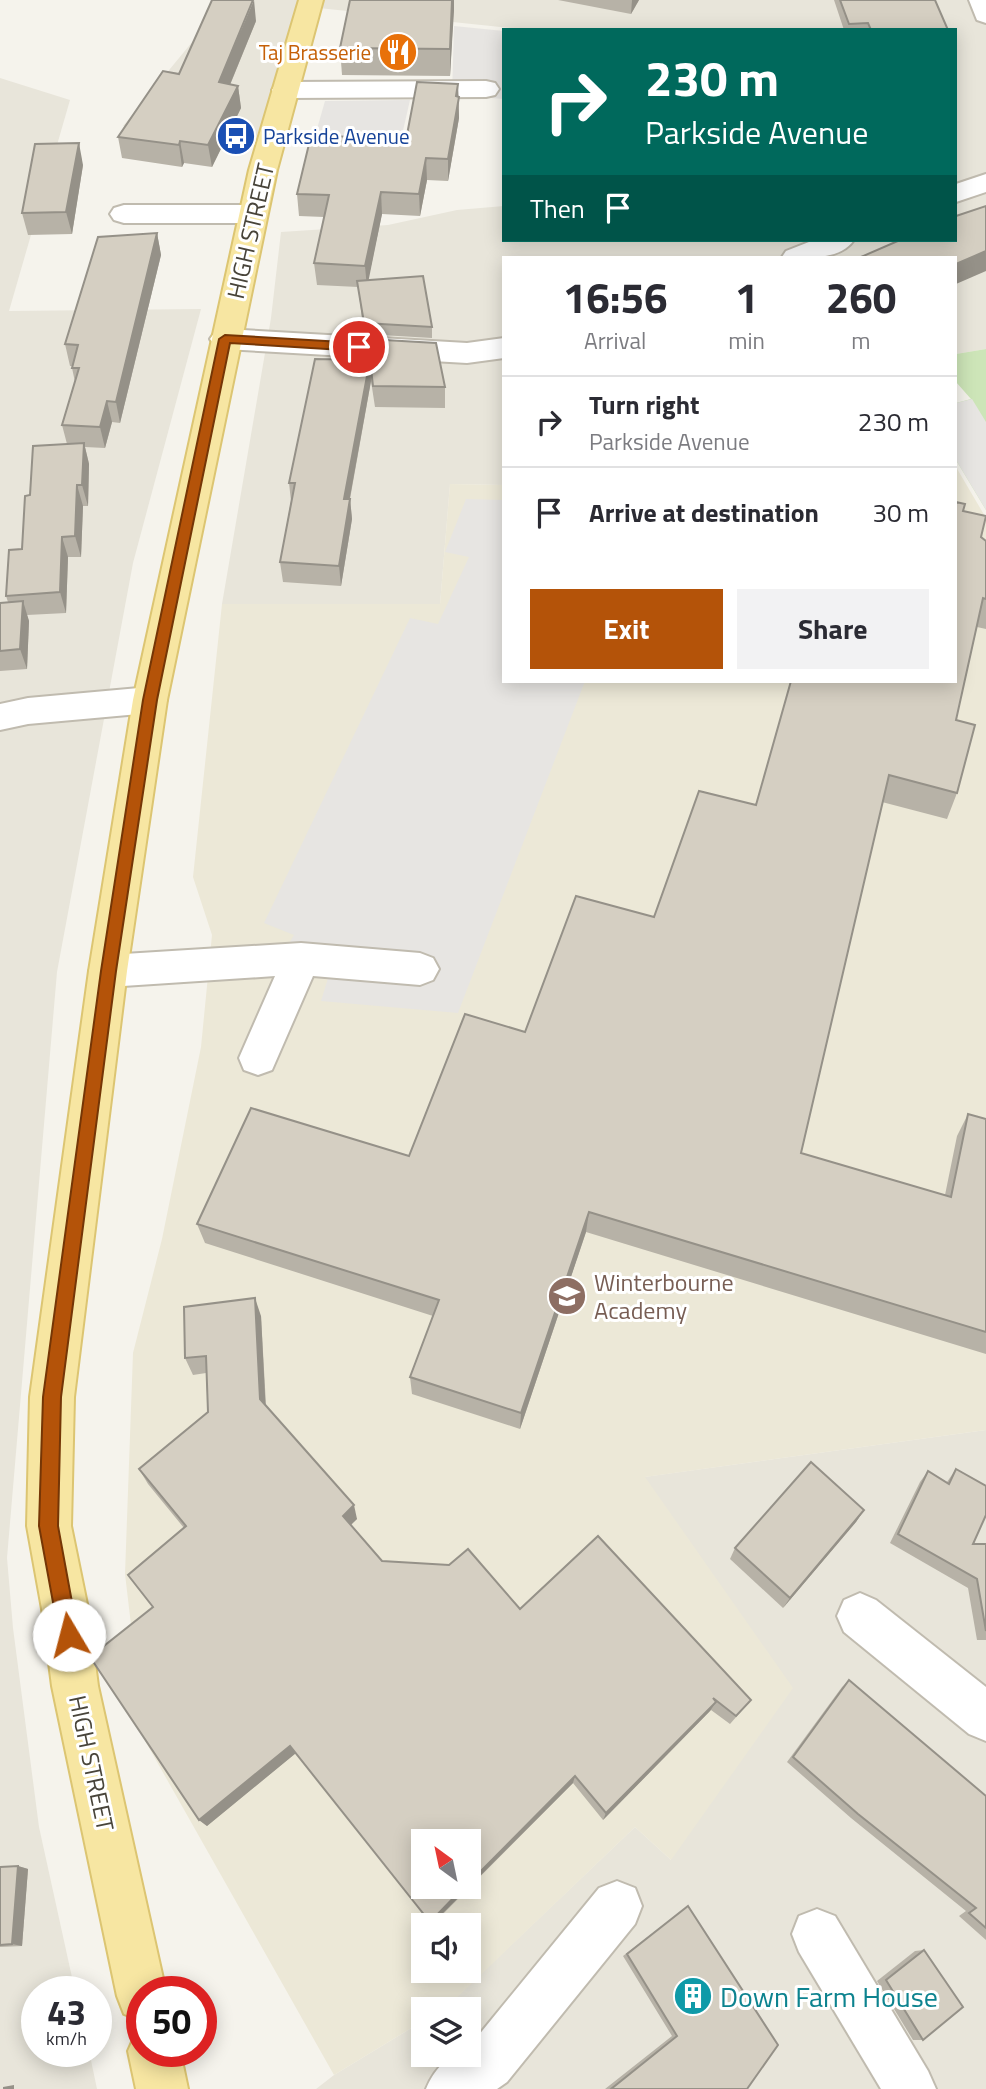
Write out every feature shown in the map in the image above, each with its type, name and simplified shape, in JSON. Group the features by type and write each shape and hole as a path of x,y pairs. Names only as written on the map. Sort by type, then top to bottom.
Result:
{"main road":[{"name":"HIGH STREET","path":"138,1976 75,1686 65,1609 49,1526 52,1397 108,971 150,700 253,214 311,0"},
{"path":"157,2067 162,2089"}],"street":[{"path":"981,0 986,15"},
{"path":"285,90 486,89"},
{"path":"957,194 986,182"},
{"path":"124,214 253,214"},
{"path":"799,256 835,242"},
{"path":"225,339 467,353 502,348"},
{"path":"0,717 28,711 150,700"},
{"path":"108,971 301,959 420,969"},
{"path":"258,1058 301,959"},
{"path":"860,1616 986,1717"},
{"path":"452,2089 489,2064 617,1906"},
{"path":"817,1934 910,2089"}],"shaded area":[{"path":"219,0 986,0 986,349 957,354 957,256 502,256 502,485 450,484 440,604 222,604 271,318 281,232 388,225 457,210 502,206 502,242 957,242 957,28 509,28 309,7 251,150 123,126 207,24"},
{"path":"454,26 502,31 502,99 452,95"},
{"path":"0,78 70,100 9,311 201,309 133,563 57,972 7,1558 13,1628 39,1827 72,1976 21,1976 21,2067 92,2067 97,2089 0,2089"},
{"path":"410,100 396,161 309,157 325,101"},
{"path":"972,399 986,422 986,510 957,462 957,403"},
{"name":"Winterbourne Academy","path":"957,469 986,518 986,1430 645,1477 793,1688 671,1860 635,1827 481,1974 481,1913 411,1913 411,1983 472,1983 457,1997 411,1997 411,2028 334,2075 109,1677 133,1642 125,1574 133,1353 162,1239 201,1047 212,935 193,877 222,604 440,604 450,484 502,485 502,683 957,683"},
{"path":"466,499 502,500 502,683 584,683 458,1013 321,1001 333,962 283,954 294,935 264,923 410,618 438,624 469,557 445,552"},
{"path":"986,1430 986,2089 316,2089 334,2075 411,2028 411,2067 481,2067 481,1997 457,1997 471,1983 481,1983 481,1974 635,1827 671,1860 644,1477"}],"green space":[{"path":"986,349 986,510 957,462 957,403 971,399 957,383 957,354"}],"building":[{"path":"212,0 253,0 219,82 238,86 208,145 180,141 179,145 118,137 163,71 179,74"},
{"path":"350,0 452,0 450,49 340,48"},
{"path":"840,0 935,0 947,28 870,28 868,23 849,24"},
{"path":"417,82 458,84 456,96 459,97 448,159 426,158 419,194 381,192 365,266 314,263 329,195 297,194 309,144 331,145 333,136 406,140"},
{"path":"79,143 66,212 22,213 35,144"},
{"path":"986,206 986,251 957,264 957,256 863,256 895,242 957,242 957,216"},
{"path":"157,233 116,402 107,401 100,427 62,425 79,368 72,368 78,345 65,344 98,237"},
{"path":"423,276 432,327 364,323 357,281"},
{"path":"367,339 436,343 445,387 373,386"},
{"path":"315,359 370,360 344,499 350,499 339,566 280,562 295,483 289,483"},
{"path":"84,443 82,485 77,485 75,536 62,537 60,592 6,596 9,550 22,549 25,496 30,495 33,446"},
{"path":"957,502 965,504 963,511 986,516 981,537 986,541 986,599 983,598 956,720 975,725 957,793 889,775 801,1153 951,1197 968,1114 986,1119 986,1332 589,1212 521,1413 410,1377 439,1300 197,1224 251,1108 409,1156 465,1014 525,1032 576,896 654,917 699,791 756,805 790,683 957,683"},
{"path":"23,601 20,649 0,651 0,603"},
{"path":"255,1298 260,1399 354,1505 343,1516 382,1561 449,1565 468,1549 520,1609 598,1536 751,1700 736,1716 713,1698 716,1702 606,1813 575,1776 481,1871 481,1829 411,1829 411,1898 290,1746 199,1820 90,1657 153,1607 128,1575 186,1526 139,1469 208,1412 206,1356 185,1358 184,1307"},
{"path":"811,1462 864,1510 790,1598 735,1548"},
{"path":"956,1469 986,1486 986,1515 973,1544 986,1544 986,1631 977,1579 898,1534 928,1471 949,1484"},
{"path":"849,1680 986,1796 986,1928 969,1913 976,1908 858,1814 793,1757"},
{"path":"18,1866 12,1944 0,1945 0,1867"},
{"path":"412,1899 452,1899 439,1913 423,1913"},
{"name":"Down Farm House","path":"688,1906 778,2045 747,2089 611,2089 677,2036 627,1954"},
{"path":"924,1950 963,2007 923,2040 886,1980"}],"place":[{"name":"Taj Brasserie","path":"398,52"},
{"name":"Parkside Avenue","path":"236,136"},
{"name":"Winterbourne Academy","path":"567,1296"},
{"name":"Down Farm House","path":"693,1996"}],"route":[{"path":"69,1635 49,1526 52,1397 108,971 150,700 225,339 359,347"}]}
